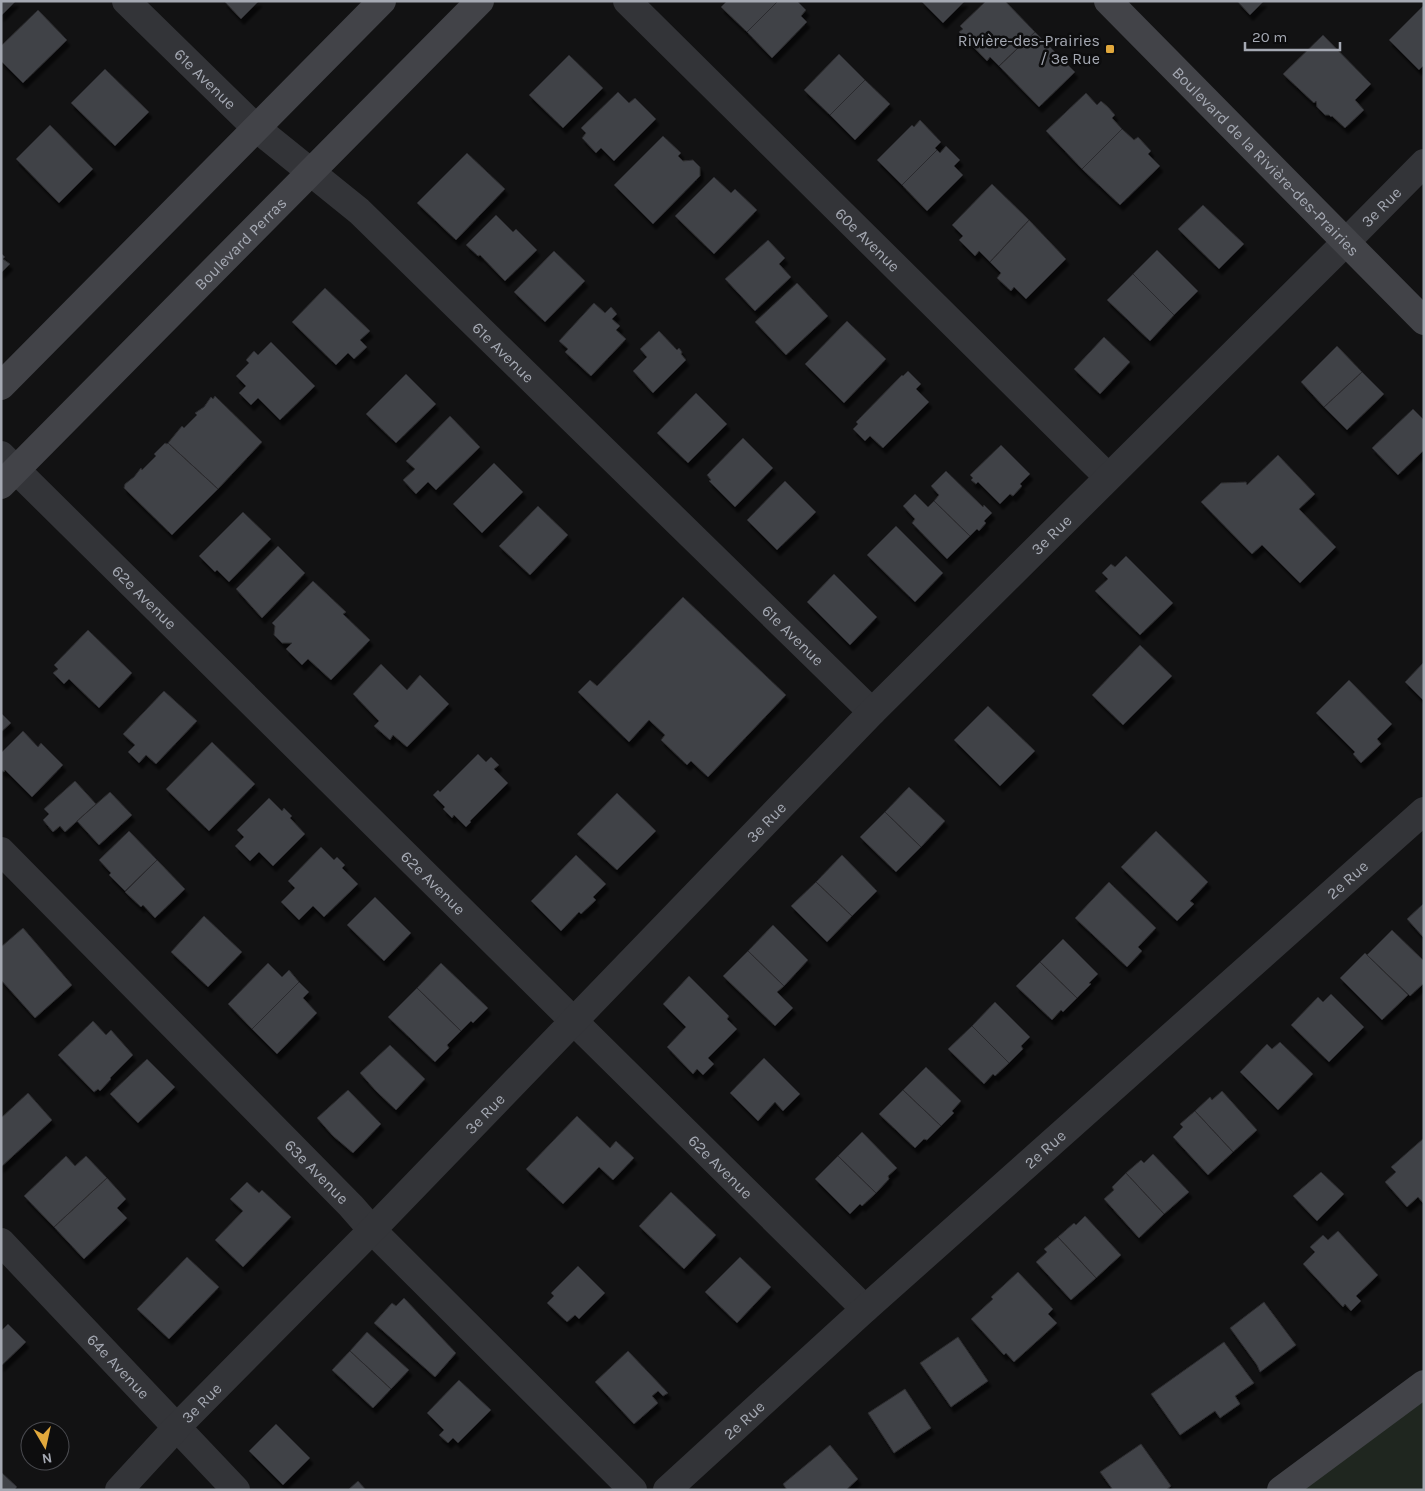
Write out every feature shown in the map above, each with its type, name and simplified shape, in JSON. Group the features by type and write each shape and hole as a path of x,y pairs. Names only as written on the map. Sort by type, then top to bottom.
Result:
{"main road":[{"path":"1,386 382,1"},
{"name":"Boulevard Perras","path":"6,470 311,172 480,1"},
{"name":"Boulevard de la Rivière-des-Prairies","path":"1108,1 1424,321"},
{"path":"1280,1490 1424,1384"}],"street":[{"name":"61e Avenue","path":"126,1 256,128 359,211 872,712"},
{"name":"60e Avenue","path":"627,1 1108,477"},
{"name":"3e Rue","path":"119,1490 177,1427 372,1230 872,712 1424,163"},
{"name":"62e Avenue","path":"6,470 575,1020 865,1309"},
{"name":"2e Rue","path":"667,1490 865,1309 1424,811"},
{"name":"63e Avenue","path":"1,851 352,1206 372,1230 633,1490"},
{"name":"64e Avenue","path":"1,1242 236,1490"}],"shaded area":[{"path":"1424,1388 1424,1490 1281,1490"}],"building":[{"path":"1,1 16,1 1,16"},
{"path":"224,1 259,1 241,19"},
{"path":"727,1 778,1 747,32 721,7"},
{"path":"778,1 797,1 806,10 801,16 807,22 772,58 747,32"},
{"path":"921,1 965,1 943,23"},
{"path":"986,1 1005,1 1035,32 999,66 990,57 987,61 959,32 963,29 960,26"},
{"path":"1237,1 1264,1 1250,15"},
{"path":"1424,5 1424,65 1419,70 1389,40"},
{"path":"38,10 67,40 23,83 1,61 1,46"},
{"path":"1035,32 1075,72 1039,107 999,66"},
{"path":"1323,35 1371,84 1355,100 1364,110 1345,128 1332,116 1325,115 1317,107 1316,101 1314,103 1283,74"},
{"path":"839,54 865,80 830,115 804,90"},
{"path":"569,55 603,88 563,128 529,95"},
{"path":"105,69 149,112 115,146 71,103"},
{"path":"865,80 890,104 855,140 830,115"},
{"path":"618,92 629,103 635,98 656,119 614,161 601,148 596,153 582,138 586,133 581,128"},
{"path":"1086,93 1097,105 1101,101 1108,107 1115,115 1112,118 1122,129 1082,169 1046,131"},
{"path":"920,120 941,142 935,148 937,150 902,185 877,160 912,125 914,127"},
{"path":"50,125 93,169 59,203 16,159"},
{"path":"1122,129 1134,140 1138,137 1151,151 1148,154 1160,166 1120,205 1082,169"},
{"path":"663,136 681,153 678,156 683,161 693,160 700,167 700,176 653,224 614,185"},
{"path":"946,146 960,160 954,166 963,175 927,211 902,185 937,150 940,153"},
{"path":"467,153 505,189 456,240 417,203"},
{"path":"714,177 731,193 735,189 757,210 714,254 675,216"},
{"path":"992,184 1029,220 990,262 979,251 975,256 959,240 963,236 952,225"},
{"path":"1203,205 1244,244 1219,269 1178,229"},
{"path":"496,215 513,232 516,229 537,250 505,281 480,255 478,256 466,245"},
{"path":"1029,220 1066,259 1026,299 1014,287 1011,291 997,278 1001,273 990,262"},
{"path":"768,240 785,258 779,264 791,277 755,311 725,279"},
{"path":"1157,250 1198,291 1174,315 1133,274"},
{"path":"554,251 585,281 545,322 514,292"},
{"path":"1,253 5,257 3,259 10,264 1,273"},
{"path":"1133,274 1174,315 1150,341 1107,300"},
{"path":"797,283 828,316 786,355 755,322"},
{"path":"325,288 370,331 360,340 367,347 354,359 348,353 336,365 292,322"},
{"path":"594,303 605,313 611,307 617,314 612,319 620,326 616,330 626,339 591,376 565,352 568,349 559,341"},
{"path":"847,321 886,359 844,403 805,364"},
{"path":"659,331 677,350 679,348 686,360 653,393 633,371 647,357 640,349"},
{"path":"1104,337 1130,362 1100,394 1074,369"},
{"path":"271,342 315,386 280,420 258,398 251,405 239,393 246,386 236,376 249,363 246,360 254,351 258,355"},
{"path":"1337,346 1362,372 1324,407 1301,382"},
{"path":"908,371 921,384 916,389 929,402 883,448 870,436 865,441 853,429 858,424 856,422"},
{"path":"1362,372 1384,394 1347,430 1324,407"},
{"path":"406,374 436,404 396,443 366,414"},
{"path":"696,393 727,424 688,463 657,433"},
{"path":"215,396 262,442 218,489 168,443 182,426 184,428 197,415 195,413 204,407 211,397 213,399"},
{"path":"1413,409 1424,420 1424,450 1398,475 1372,448"},
{"path":"450,416 480,447 436,490 428,482 416,494 403,480 415,469 406,461"},
{"path":"743,438 773,468 735,507 709,481 711,480 707,475"},
{"path":"165,443 168,443 218,489 172,535 124,488 125,484 141,468 142,470 156,456 154,454"},
{"path":"1001,445 1030,474 1020,484 1022,486 1013,496 1010,494 1000,504 978,482 976,484 971,480 973,478 970,475"},
{"path":"1278,455 1315,494 1299,509 1336,547 1300,583 1262,545 1252,554 1201,502 1221,483 1246,482 1247,485"},
{"path":"494,463 523,492 482,533 453,504"},
{"path":"946,471 983,507 984,505 992,513 984,521 986,523 979,531 977,529 970,536 934,501 939,495 931,486"},
{"path":"785,481 816,512 777,550 747,520"},
{"path":"915,494 928,507 934,501 970,536 947,559 912,523 915,519 903,506"},
{"path":"538,506 568,535 530,575 499,546"},
{"path":"243,512 271,539 229,582 217,570 215,572 199,556"},
{"path":"896,526 943,573 915,602 867,555"},
{"path":"278,546 305,573 262,618 236,589"},
{"path":"1126,556 1173,603 1140,635 1095,591 1108,579 1102,573 1111,564 1115,567"},
{"path":"834,574 877,617 850,645 807,602"},
{"path":"313,581 346,612 343,614 370,640 331,680 308,659 302,665 286,649 292,643 282,643 274,635 275,626 272,623"},
{"path":"683,597 786,695 708,777 691,761 687,765 661,740 665,735 649,720 629,742 578,692 590,680 597,686"},
{"path":"88,630 132,673 99,708 69,679 64,684 53,673 58,669 54,665"},
{"path":"1140,645 1172,676 1123,725 1092,695"},
{"path":"1424,662 1424,701 1405,682"},
{"path":"381,664 407,690 420,675 449,704 407,747 393,735 390,740 374,726 379,721 353,694"},
{"path":"1349,680 1392,724 1377,739 1381,744 1361,763 1353,754 1355,752 1316,713"},
{"path":"164,691 197,721 156,764 146,755 139,763 128,752 135,745 123,734"},
{"path":"988,706 1035,751 1000,786 954,740"},
{"path":"1,713 11,723 1,732"},
{"path":"23,731 38,747 41,743 63,765 32,797 5,770 4,772 1,770 1,753"},
{"path":"212,742 255,784 209,831 166,789"},
{"path":"478,754 486,762 491,757 499,765 494,769 508,783 466,827 454,815 452,818 443,809 445,807 433,795 438,790 440,792"},
{"path":"75,781 96,804 65,832 60,826 53,832 43,820 49,814 44,809"},
{"path":"909,787 945,821 921,847 885,812"},
{"path":"110,792 132,815 99,845 77,821"},
{"path":"617,793 656,831 617,870 577,834"},
{"path":"269,798 282,811 284,808 292,816 290,818 305,834 273,866 259,852 250,861 235,846 244,837 237,830"},
{"path":"885,812 921,847 896,872 860,837"},
{"path":"129,831 157,860 125,891 109,875 111,873 99,860"},
{"path":"1156,831 1208,882 1190,901 1194,904 1177,921 1121,867"},
{"path":"321,847 334,860 337,857 345,865 342,868 358,884 324,917 313,906 299,920 281,902 295,888 288,881"},
{"path":"576,855 606,884 593,897 596,900 581,914 579,912 561,931 531,901"},
{"path":"842,855 877,891 852,916 816,882"},
{"path":"157,860 185,889 155,918 143,905 141,907 125,892"},
{"path":"816,882 852,916 827,942 791,906"},
{"path":"1109,882 1156,928 1138,947 1142,951 1127,967 1075,918"},
{"path":"375,897 411,933 384,961 347,925"},
{"path":"1424,905 1424,938 1407,919"},
{"path":"204,916 242,952 208,987 171,952"},
{"path":"773,925 808,960 784,986 748,951"},
{"path":"23,928 72,985 35,1018 1,980 1,947"},
{"path":"1392,930 1424,961 1424,983 1410,996 1367,955"},
{"path":"1063,939 1098,974 1077,998 1040,962"},
{"path":"748,951 784,986 777,992 793,1008 775,1026 723,976"},
{"path":"1365,953 1408,995 1382,1020 1340,978"},
{"path":"1040,962 1077,998 1063,1012 1061,1010 1052,1020 1016,986"},
{"path":"268,963 282,977 289,970 299,982 252,1029 228,1004"},
{"path":"441,963 488,1008 473,1023 471,1021 461,1031 417,988"},
{"path":"689,976 729,1016 727,1019 737,1029 708,1058 714,1064 703,1075 697,1069 693,1074 667,1047 686,1027 663,1004"},
{"path":"299,982 309,992 303,998 317,1013 277,1054 252,1029"},
{"path":"417,988 461,1031 447,1045 449,1048 435,1062 388,1017"},
{"path":"1331,994 1364,1027 1329,1062 1291,1025 1318,997 1323,1002"},
{"path":"995,1002 1030,1037 1021,1046 1023,1049 1009,1063 972,1026"},
{"path":"93,1021 106,1035 111,1030 133,1055 100,1091 98,1089 94,1092 58,1055"},
{"path":"972,1026 1009,1063 995,1076 993,1074 984,1084 948,1049"},
{"path":"1280,1042 1313,1074 1278,1110 1240,1072 1267,1044 1272,1049"},
{"path":"390,1045 425,1079 396,1110 360,1073"},
{"path":"764,1058 800,1094 783,1111 775,1102 758,1121 730,1093"},
{"path":"147,1059 175,1087 138,1123 110,1094"},
{"path":"926,1067 961,1101 952,1111 954,1113 941,1126 903,1090"},
{"path":"348,1090 381,1124 353,1153 333,1136 317,1118"},
{"path":"903,1090 941,1126 927,1140 924,1139 915,1148 879,1114"},
{"path":"1222,1091 1257,1130 1233,1152 1195,1111 1210,1097 1212,1100"},
{"path":"28,1093 52,1120 1,1167 1,1118"},
{"path":"1195,1111 1233,1152 1208,1175 1173,1137 1183,1127 1180,1124"},
{"path":"577,1116 610,1148 616,1141 634,1158 613,1180 599,1167 563,1204 526,1169"},
{"path":"862,1132 897,1168 888,1176 889,1179 876,1193 838,1156"},
{"path":"1424,1138 1424,1204 1418,1197 1407,1207 1385,1182 1396,1172 1391,1167"},
{"path":"1153,1154 1189,1192 1164,1214 1126,1173 1141,1160 1144,1163"},
{"path":"66,1156 75,1166 86,1156 107,1178 54,1227 24,1196"},
{"path":"838,1156 876,1193 850,1214 815,1179"},
{"path":"1321,1172 1344,1194 1317,1221 1293,1196"},
{"path":"1126,1173 1164,1214 1139,1238 1104,1199 1114,1190 1112,1187"},
{"path":"107,1178 126,1199 117,1208 127,1218 84,1259 54,1227"},
{"path":"247,1182 259,1193 262,1190 291,1217 243,1267 215,1240 243,1211 230,1199"},
{"path":"671,1192 716,1235 684,1269 639,1226"},
{"path":"1085,1216 1121,1255 1096,1278 1058,1237 1074,1223 1076,1225"},
{"path":"1338,1231 1378,1275 1356,1296 1361,1301 1351,1311 1345,1304 1343,1307 1303,1264 1315,1252 1310,1247 1323,1235 1328,1240"},
{"path":"1058,1237 1096,1278 1071,1300 1036,1262 1047,1252 1044,1249"},
{"path":"187,1257 219,1287 169,1339 137,1309"},
{"path":"740,1257 771,1287 737,1323 705,1292"},
{"path":"578,1266 605,1293 579,1319 575,1315 567,1322 547,1303 554,1296 551,1293"},
{"path":"1018,1272 1053,1309 1048,1314 1057,1323 1014,1362 1006,1353 1004,1355 971,1319"},
{"path":"404,1298 456,1353 435,1377 374,1323 392,1303 396,1306"},
{"path":"1264,1302 1296,1345 1260,1372 1230,1328"},
{"path":"8,1324 26,1342 1,1366 1,1331"},
{"path":"367,1332 409,1370 391,1389 350,1351"},
{"path":"958,1337 988,1381 951,1407 920,1363"},
{"path":"1224,1342 1254,1383 1235,1396 1240,1404 1220,1418 1215,1411 1180,1435 1151,1394"},
{"path":"350,1351 391,1389 373,1408 332,1370"},
{"path":"628,1351 668,1393 663,1396 658,1391 652,1396 658,1403 634,1424 595,1382"},
{"path":"459,1380 491,1410 458,1443 453,1438 448,1443 439,1435 444,1430 427,1413"},
{"path":"905,1389 931,1428 894,1453 868,1413"},
{"path":"276,1424 310,1458 283,1485 249,1451"},
{"path":"1141,1444 1171,1486 1166,1490 1113,1490 1100,1472"},
{"path":"830,1445 858,1479 846,1490 787,1490 783,1484"},
{"path":"1,1472 17,1487 14,1490 1,1490"},
{"path":"358,1481 366,1490 348,1490"}],"place":[{"name":"Rivière-des-Prairies / 3e Rue","path":"1110,49"}]}
